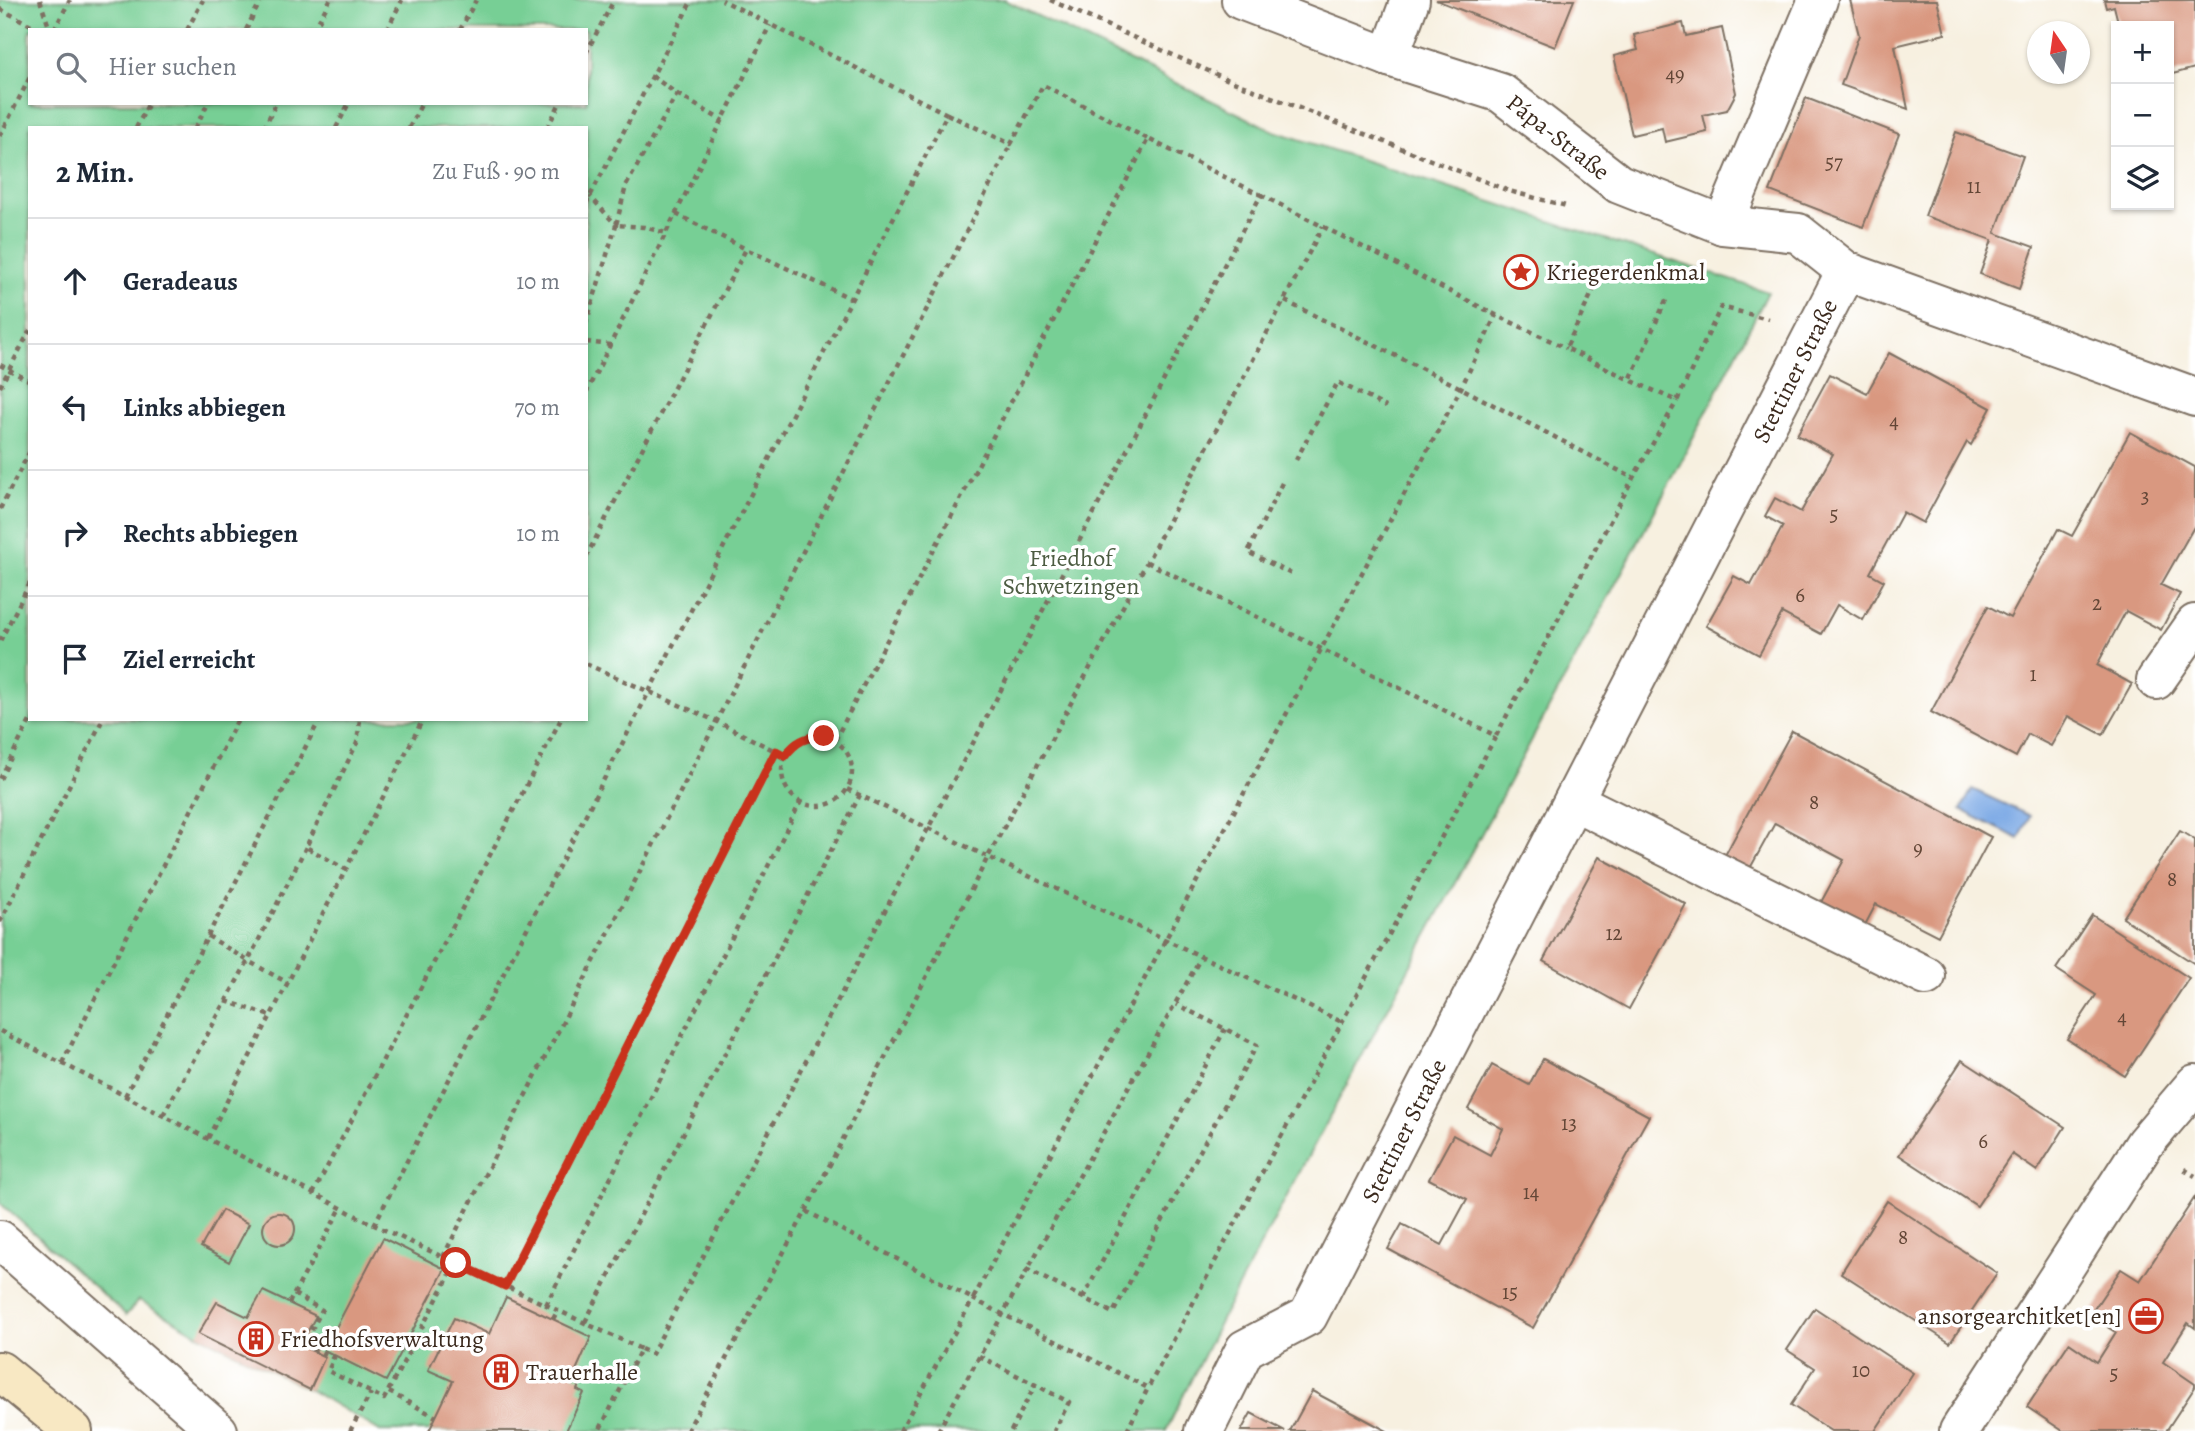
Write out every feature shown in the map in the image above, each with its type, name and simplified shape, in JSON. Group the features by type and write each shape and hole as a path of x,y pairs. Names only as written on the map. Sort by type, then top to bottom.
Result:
{"main road":[{"path":"0,1371 73,1431"}],"street":[{"name":"Pápa-Straße","path":"1241,0 1389,57 1501,93 1619,184 1723,225 1798,233 1846,271"},
{"path":"1389,57 1410,0"},
{"path":"1723,225 1818,0"},
{"name":"Stettiner Straße","path":"1204,1431 1245,1349 1308,1316 1846,271 2195,397"},
{"path":"2156,680 2195,624"},
{"path":"1574,801 1926,976"},
{"path":"1959,1431 2146,1143 2195,1084"},
{"path":"0,1240 218,1431"}],"path":[{"path":"40,0 51,28"},
{"path":"53,28 70,0"},
{"path":"188,28 203,0"},
{"path":"247,28 261,0"},
{"path":"315,28 330,0"},
{"path":"388,28 402,0"},
{"path":"461,28 475,0"},
{"path":"588,49 614,0"},
{"path":"588,200 692,0"},
{"path":"722,0 1010,144"},
{"path":"1050,0 1231,81 1509,191 1574,208"},
{"path":"0,9 37,28"},
{"path":"588,389 771,25"},
{"path":"652,76 723,121"},
{"path":"0,136 28,81"},
{"path":"443,1258 1010,144 1043,85 1496,315 1677,401"},
{"path":"588,317 626,186 677,94"},
{"path":"137,126 148,105"},
{"path":"196,126 207,105"},
{"path":"265,126 275,105"},
{"path":"337,126 348,105"},
{"path":"410,126 421,105"},
{"path":"548,126 559,105"},
{"path":"374,1225 947,114"},
{"path":"835,740 1147,139"},
{"path":"0,1031 374,1225 652,1354 927,826 1261,195"},
{"path":"590,197 616,225 644,227 666,233"},
{"path":"676,214 852,299"},
{"path":"687,1431 806,1211 988,857 1147,562 1323,226"},
{"path":"588,553 746,249"},
{"path":"1566,348 1599,278"},
{"path":"1630,380 1667,300"},
{"path":"1285,301 1461,388 1633,478"},
{"path":"1127,1431 1342,1022 1633,478 1677,401 1721,307 1757,316"},
{"path":"900,1431 1167,940 1461,388 1496,315"},
{"path":"0,387 28,334"},
{"path":"588,342 611,345"},
{"path":"0,365 28,380"},
{"path":"1296,460 1338,382 1386,407"},
{"path":"0,509 28,455"},
{"path":"1282,483 1248,552 1295,576"},
{"path":"1147,562 1496,736"},
{"path":"0,641 28,587"},
{"path":"588,667 718,722 785,756"},
{"path":"0,779 30,721"},
{"path":"0,922 102,721"},
{"path":"62,1063 237,721"},
{"path":"125,1096 319,721"},
{"path":"163,1115 248,961 306,847 357,743 360,721"},
{"path":"208,1138 422,721"},
{"path":"313,1194 560,721"},
{"path":"812,736 835,740 844,747 849,757 851,779 847,789 831,803 810,805 801,801 792,795 783,777 785,756 792,746 812,736"},
{"path":"505,1286 776,751"},
{"path":"847,789 1342,1022"},
{"path":"585,1322 860,795"},
{"path":"546,1305 801,801"},
{"path":"306,847 347,870"},
{"path":"208,936 288,983"},
{"path":"938,1431 1201,957"},
{"path":"226,1001 271,1016"},
{"path":"1027,1269 1113,1313 1257,1045 1176,1004"},
{"path":"1083,1298 1225,1029"},
{"path":"289,1303 341,1208"},
{"path":"806,1211 1002,1315 1148,1388"},
{"path":"294,1294 321,1310 304,1344 334,1358 328,1371 384,1399 456,1263"},
{"path":"553,1319 558,1310"},
{"path":"599,1431 641,1349"},
{"path":"979,1356 1069,1402 1054,1431"},
{"path":"1011,1431 1035,1385"},
{"path":"388,1392 436,1416"},
{"path":"350,1431 371,1393"}],"green space":[{"name":"Friedhof Schwetzingen","path":"0,0 1005,0 1274,131 1768,292 1681,462 1223,1315 1166,1431 380,1431 310,1390 198,1334 139,1300 126,1315 0,1203"}],"water":[{"path":"1972,789 2030,816 2019,839 1961,810"}],"building":[{"path":"1436,0 1574,0 1555,47"},
{"path":"1850,0 1937,0 1945,34 1895,46 1908,109 1841,85 1859,35"},
{"path":"2104,0 2195,0 2195,68 2174,74 2174,21 2118,21 2114,6 2106,8"},
{"path":"1683,23 1686,36 1722,28 1736,93 1727,110 1703,115 1707,132 1665,142 1662,128 1632,135 1614,56 1638,50 1634,35"},
{"path":"1806,98 1899,134 1863,227 1770,191"},
{"path":"1956,132 2023,156 1995,233 2034,247 2019,289 1980,274 1992,240 1925,216"},
{"path":"1889,353 1991,408 1971,445 1967,442 1923,523 1903,512 1870,573 1884,581 1863,620 1837,605 1821,634 1782,613 1759,655 1706,626 1734,576 1751,585 1783,526 1765,516 1775,498 1801,512 1833,454 1797,435 1830,374 1867,393"},
{"path":"2130,432 2195,467 2195,525 2161,585 2180,594 2161,630 2126,611 2097,665 2132,684 2103,735 2068,716 2051,746 2028,734 2016,757 1931,712 1988,606 2010,618 2058,529 2072,536"},
{"path":"1792,731 1991,837 1938,936 1876,904 1864,927 1820,904 1844,860 1775,823 1748,872 1723,859"},
{"path":"2180,831 2195,840 2195,964 2123,918"},
{"path":"1599,857 1686,904 1629,1009 1543,961"},
{"path":"2092,915 2189,978 2125,1076 2067,1039 2096,995 2056,969"},
{"path":"1543,1059 1649,1116 1533,1328 1388,1249 1402,1224 1442,1245 1467,1199 1429,1179 1453,1135 1490,1155 1503,1129 1468,1109 1492,1065 1529,1085"},
{"path":"1962,1060 2065,1127 2037,1171 2012,1154 1977,1206 1899,1155"},
{"path":"2195,1197 2195,1328 2188,1323 2163,1362 2195,1384 2195,1387 2166,1431 2063,1431 2027,1407 2069,1343 2097,1362 2116,1332 2090,1315 2121,1269 2140,1281"},
{"path":"1887,1201 1997,1273 1950,1343 1841,1273"},
{"path":"222,1210 249,1224 229,1262 201,1247"},
{"path":"279,1213 290,1218 295,1229 290,1240 279,1245 268,1240 263,1229 268,1218"},
{"path":"383,1238 445,1269 386,1381 324,1350"},
{"name":"Friedhofsverwaltung","path":"263,1291 316,1316 300,1345 325,1357 310,1390 198,1334 217,1302 248,1317"},
{"name":"Trauerhalle","path":"506,1297 591,1337 574,1375 582,1378 577,1390 584,1393 566,1431 429,1431 453,1381 428,1370 454,1318 489,1334"},
{"path":"1815,1308 1913,1373 1875,1431 1831,1431 1791,1405 1815,1368 1787,1350"},
{"path":"1312,1391 1387,1431 1290,1431"},
{"path":"1251,1413 1285,1431 1241,1431"}],"place":[{"name":"Kriegerdenkmal","path":"1521,272"},
{"name":"ansorgearchitket[en]","path":"2146,1316"},
{"name":"Friedhofsverwaltung","path":"256,1339"},
{"name":"Trauerhalle","path":"501,1372"}],"route":[{"path":"456,1263 505,1286 776,751 785,756 792,746 802,740 812,736 824,736"}]}
